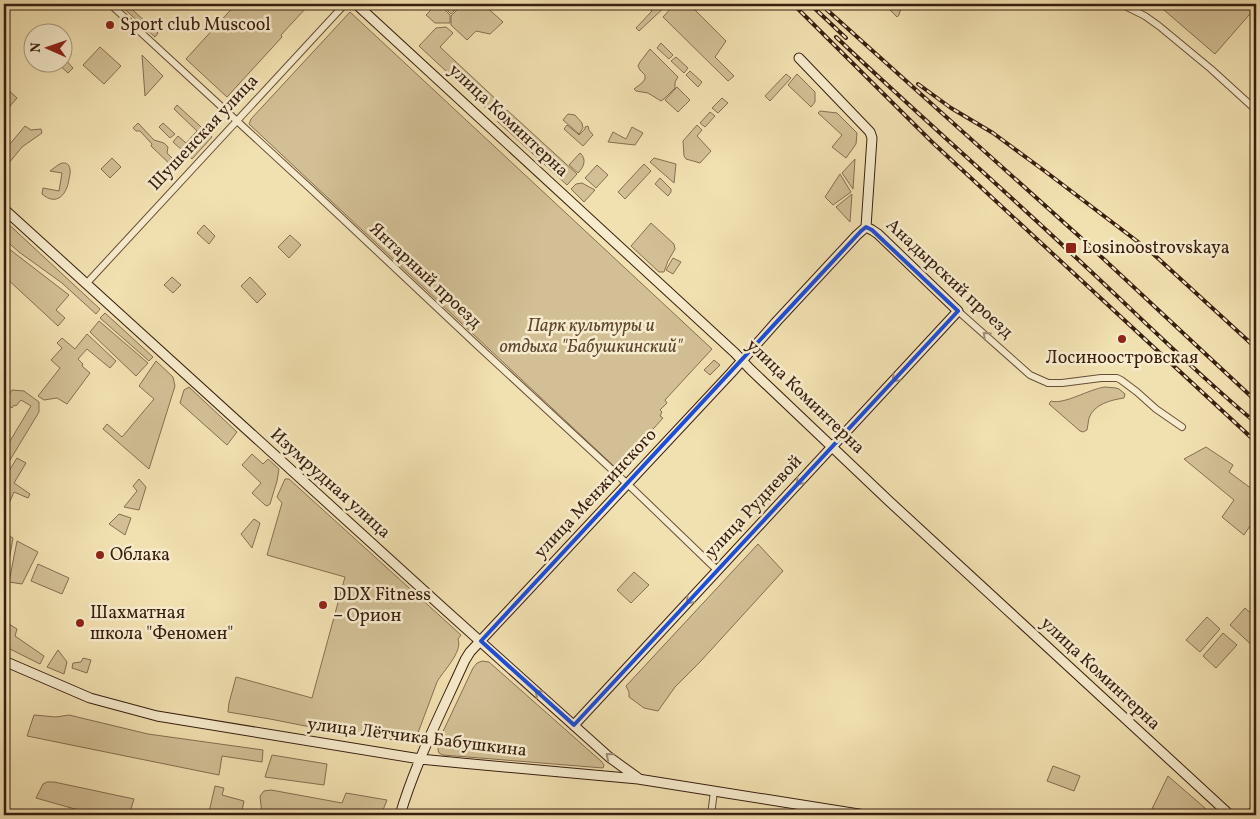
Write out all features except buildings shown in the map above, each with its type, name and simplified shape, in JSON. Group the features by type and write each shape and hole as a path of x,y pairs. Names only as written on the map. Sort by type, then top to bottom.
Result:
{"street":[{"name":"Янтарный проезд","path":"110,4 718,570"},
{"name":"Шушенская улица","path":"86,284 345,4"},
{"name":"улица Коминтерна","path":"356,4 728,346 897,508 1230,815"},
{"path":"1121,4 1145,16 1159,26 1211,69 1256,110"},
{"name":"Анадырский проезд","path":"799,58 870,132 872,138 866,227 878,234 958,311 1030,375 1048,383 1109,378 1121,380 1156,409 1182,427"},
{"name":"Изумрудная улица","path":"4,209 609,757 638,778"},
{"name":"улица Менжинского","path":"400,815 420,759 465,660 866,227"},
{"name":"улица Рудневой","path":"574,725 958,311"},
{"name":"улица Лётчика Бабушкина","path":"4,661 90,698 157,716 420,759 638,778 865,815"},
{"path":"711,815 714,791"},
{"path":"1248,815 1256,806"}],"highlighted area":[{"path":"866,227 872,230 958,311 574,725 481,641"}],"green space":[{"path":"119,4 126,4 158,33 155,37"},
{"path":"236,4 301,4 306,8 227,97 186,59"},
{"path":"441,4 456,4 459,6 451,14"},
{"path":"459,4 483,4 503,22 490,34 476,31 467,40 451,25 451,16 461,6"},
{"path":"644,4 668,4 639,31 636,28 652,11"},
{"path":"675,4 689,4 726,41 715,57 734,76 728,81 663,17"},
{"path":"886,4 894,4 901,8 897,17 889,9"},
{"path":"1157,4 1255,4 1256,7 1215,54"},
{"path":"440,5 450,15 450,23 435,23 426,15 435,6"},
{"name":"Парк культуры и отдыха \"Бабушкинский\"","path":"350,12 712,349 665,400 667,403 660,410 662,412 660,416 663,418 617,469 249,124 251,119"},
{"path":"446,27 453,33 440,47 499,102 490,112 419,46 436,28"},
{"path":"661,43 673,55 669,59 657,48"},
{"path":"100,47 121,66 104,84 83,65"},
{"path":"650,49 678,77 675,82 675,88 661,101 648,93 634,89 645,79 645,75 638,66"},
{"path":"142,55 163,76 145,96"},
{"path":"676,57 688,68 684,73 671,61"},
{"path":"690,71 702,82 698,87 686,75"},
{"path":"786,74 791,78 770,101 765,96"},
{"path":"797,74 815,92 815,102 811,107 788,85"},
{"path":"4,86 17,98 4,113"},
{"path":"677,87 690,100 678,112 665,100"},
{"path":"722,98 728,103 718,113 712,108"},
{"path":"177,105 212,137 192,159 173,142 178,136 186,143 197,131 174,109"},
{"path":"507,110 577,174 567,185 497,121"},
{"path":"820,111 837,113 857,133 856,144 846,158 832,147 842,135 818,113"},
{"path":"710,112 715,116 705,127 700,123"},
{"path":"568,114 575,115 582,123 583,128 579,134 563,120"},
{"path":"138,123 154,140 164,143 168,147 167,153 178,164 174,168 151,146 152,144 140,131 136,131 133,128"},
{"path":"163,123 175,134 170,138 159,127"},
{"path":"567,125 579,135 588,126 593,135 583,146 564,129"},
{"path":"697,125 702,130 697,136 711,151 700,163 686,159 684,156 683,141"},
{"path":"25,126 31,130 41,129 42,133 22,147 4,169 4,151"},
{"path":"632,127 643,133 635,145 608,142 613,132 626,139"},
{"path":"580,153 584,163 578,173 569,165"},
{"path":"112,158 121,167 110,178 101,169"},
{"path":"654,158 676,164 674,183 650,162"},
{"path":"855,159 853,189 842,173"},
{"path":"62,163 67,164 70,169 66,190 57,199 47,198 42,194 43,188 59,191 62,173 50,171"},
{"path":"644,164 651,171 625,199 618,192"},
{"path":"597,165 608,175 596,188 585,178"},
{"path":"840,174 851,192 833,205 825,197"},
{"path":"660,178 671,189 668,196 655,184"},
{"path":"582,183 595,190 584,202 571,189 576,184"},
{"path":"852,194 850,222 836,207"},
{"path":"4,220 100,309 96,314 62,283 4,239"},
{"path":"651,223 674,244 675,249 664,272 659,272 631,246"},
{"path":"204,225 215,236 209,244 197,233"},
{"path":"290,235 301,245 289,258 278,247"},
{"path":"4,245 69,295 56,310 65,318 58,326 4,276"},
{"path":"673,258 681,262 673,274 666,270"},
{"path":"172,277 181,285 173,293 164,285"},
{"path":"250,277 266,294 257,303 241,286"},
{"path":"105,313 153,357 149,361 100,318"},
{"path":"99,321 148,363 136,376 90,332"},
{"path":"87,334 116,361 110,368 87,349 78,359 83,364 82,366 90,373 67,404 57,398 44,400 38,396 60,368 51,360 62,348 57,343 62,338 75,349"},
{"path":"714,360 720,365 710,375 704,370"},
{"path":"156,361 173,377 175,386 149,469 103,429 107,424 122,437 154,399 139,386"},
{"path":"189,387 237,432 227,445 180,403 184,390"},
{"path":"1105,387 1119,389 1125,394 1124,398 1109,402 1095,409 1089,418 1087,430 1083,432 1049,404 1051,401 1063,401"},
{"path":"12,390 24,391 39,402 39,412 4,470 4,451 31,406 21,400 12,408 4,402"},
{"path":"1206,447 1233,465 1229,472 1256,492 1256,517 1244,535 1222,517 1234,500 1184,459"},
{"path":"252,454 263,464 268,459 279,469 270,504 267,506 252,493 261,483 242,465"},
{"path":"17,458 26,463 14,483 30,494 28,498 14,492 4,515 4,479"},
{"path":"139,479 146,487 139,510 124,507 137,491 133,486"},
{"path":"285,479 289,479 461,635 458,639 458,650 437,682 416,738 412,741 331,731 228,712 236,677 312,698 345,577 267,555 282,503 277,497"},
{"path":"119,514 131,518 125,535 109,524"},
{"path":"254,519 260,523 252,548 241,534"},
{"path":"4,533 13,538 4,589"},
{"path":"17,541 38,552 22,584 9,582"},
{"path":"758,544 783,571 675,687 658,711 644,708 629,697 626,686"},
{"path":"38,564 69,578 62,594 31,581"},
{"path":"634,572 649,585 631,603 617,590"},
{"path":"1245,608 1256,618 1256,649 1230,625"},
{"path":"1207,617 1220,629 1200,652 1186,640"},
{"path":"4,621 17,629 15,636 44,656 40,664 4,646"},
{"path":"1223,633 1237,645 1216,668 1203,656"},
{"path":"58,650 67,662 64,674 47,667"},
{"path":"83,658 91,660 87,673 72,668 73,663 81,662"},
{"path":"482,661 489,662 601,761 604,765 603,768 443,755 439,753 439,740 473,668"},
{"path":"34,715 56,717 69,715 148,734 263,750 262,762 222,756 219,775 27,736"},
{"path":"272,755 327,764 324,785 265,777"},
{"path":"1053,766 1080,776 1074,791 1047,781"},
{"path":"1168,776 1213,815 1149,815"},
{"path":"47,782 134,799 129,815 96,815 36,798 43,784"},
{"path":"215,786 224,788 222,795 244,801 241,815 207,815"},
{"path":"271,790 342,803 346,793 387,800 381,815 262,815 260,796 264,791"}],"railway":[{"path":"793,4 932,142 1256,442"},
{"path":"810,4 846,38"},
{"path":"826,9 1080,237 1256,401"},
{"path":"836,37 1185,360 1256,423"},
{"path":"918,84 951,108 993,133 1150,251 1256,348"}],"place":[{"name":"Sport club Muscool","path":"110,25"},
{"name":"Losinoostrovskaya","path":"1071,248"},
{"name":"Лосиноостровская","path":"1122,339"},
{"name":"Облака","path":"100,555"},
{"name":"DDX Fitness – Орион","path":"323,605"},
{"name":"Шахматная школа \"Феномен\"","path":"80,623"}]}
